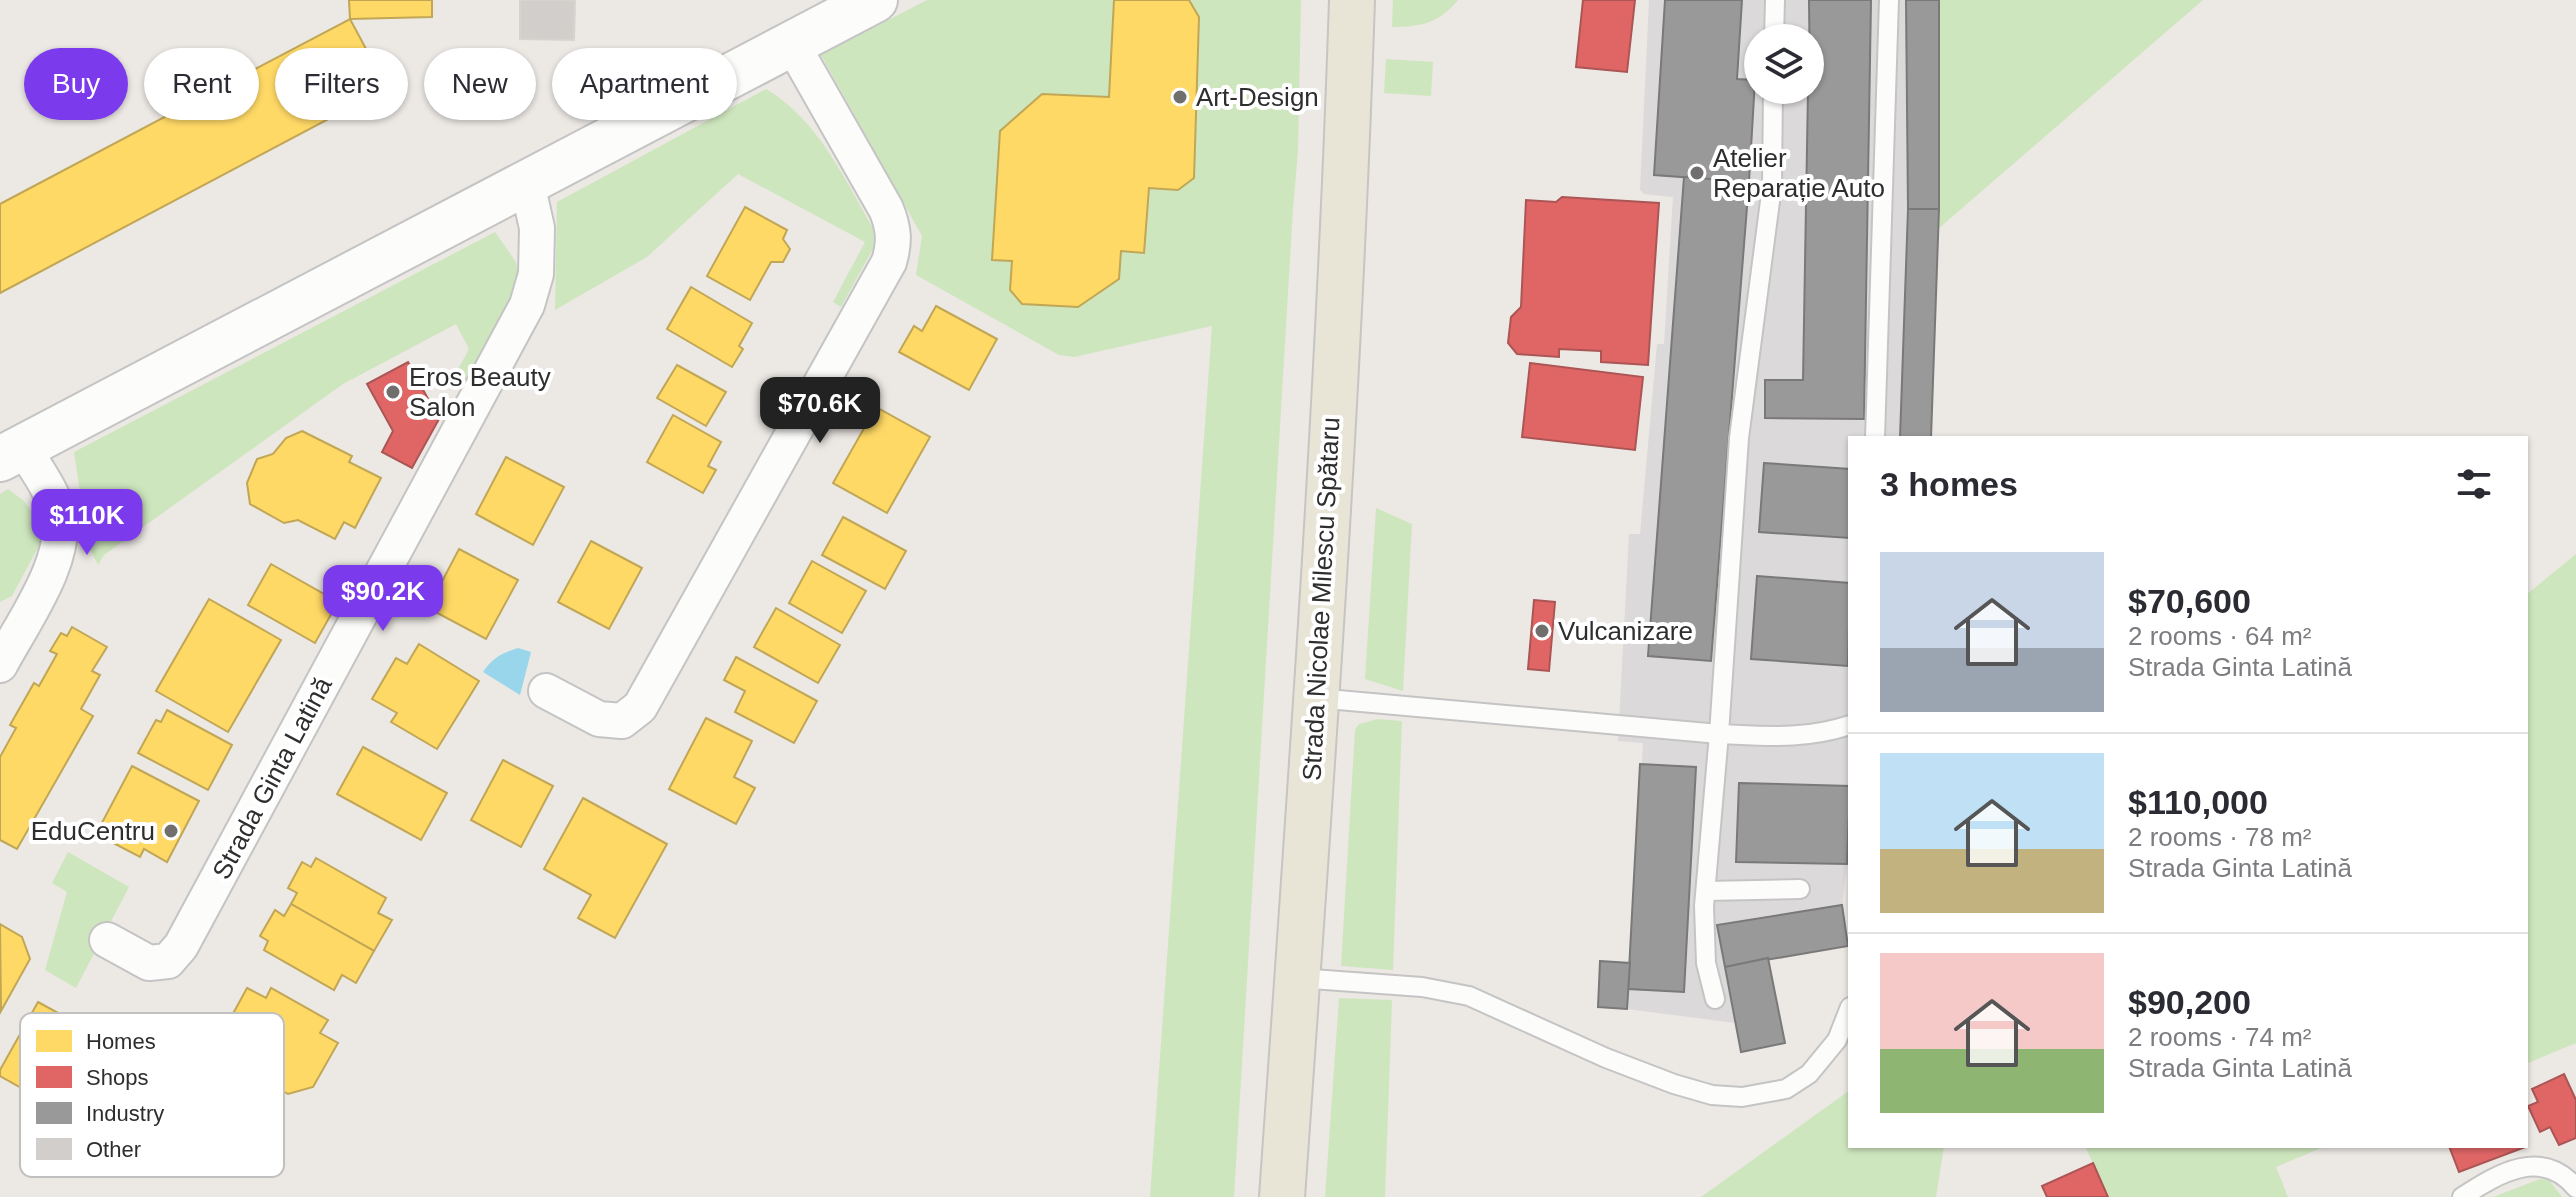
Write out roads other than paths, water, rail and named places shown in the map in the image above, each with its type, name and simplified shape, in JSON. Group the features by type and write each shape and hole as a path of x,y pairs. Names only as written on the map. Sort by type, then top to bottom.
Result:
{"main road":[{"name":"Strada Nicolae Milescu Spătaru","path":"1282,1197 1316,698 1345,187 1352,0"}],"street":[{"path":"0,665 55,563 60,542 59,514 50,491 7,452 875,0"},
{"path":"546,691 599,719 622,721 640,707 889,262 894,245 893,225 886,209 792,44"},
{"name":"Strada Ginta Latină","path":"107,940 149,963 168,961 181,946 527,305 536,274 537,228 527,183"}],"lane":[{"path":"1774,24 1775,0"},
{"path":"1875,436 1889,0"},
{"path":"1715,999 1704,942 1706,891 1739,438 1772,186 1773,104"},
{"path":"1316,698 1719,734 1822,734 1848,726"},
{"path":"1706,891 1800,889"},
{"path":"1298,978 1422,987 1469,996 1606,1058 1674,1084 1712,1095 1742,1097 1786,1089 1809,1074 1837,1040 1848,1012"},
{"path":"2462,1197 2518,1168 2533,1165 2563,1175 2576,1188"}],"water":[{"path":"518,648 531,652 520,695 483,672 498,657"}],"place":[{"name":"Art-Design","path":"1180,97"},
{"name":"Atelier Reparație Auto","path":"1697,173"},
{"name":"Eros Beauty Salon","path":"393,392"},
{"name":"Vulcanizare","path":"1542,631"},
{"name":"EduCentru","path":"171,831"}]}
